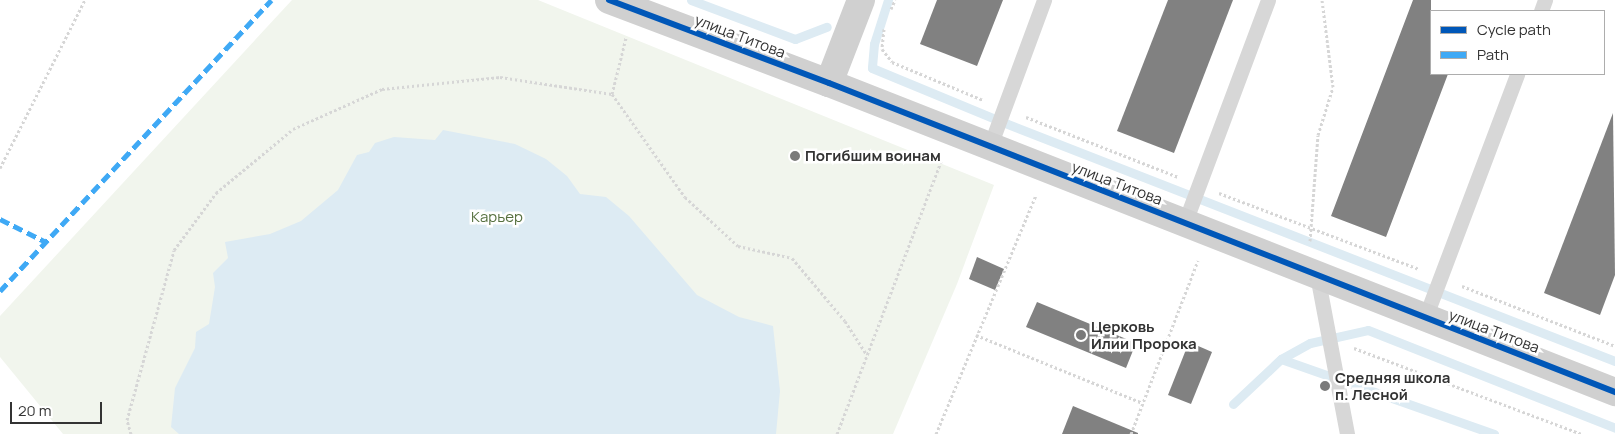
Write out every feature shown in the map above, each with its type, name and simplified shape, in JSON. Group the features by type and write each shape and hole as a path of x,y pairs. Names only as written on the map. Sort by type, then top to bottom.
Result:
{"street":[{"path":"829,83 861,0"},
{"name":"улица Титова","path":"617,1 1185,222 1425,318 1614,388"}],"lane":[{"path":"990,146 1044,0"},
{"path":"1185,222 1268,0"},
{"path":"1425,318 1518,75"},
{"path":"1317,275 1322,311 1335,366 1347,434"}],"path":[{"path":"0,168 85,0"},
{"path":"1311,238 1318,135 1333,87 1322,0"},
{"path":"612,94 627,36"},
{"path":"131,434 127,420 174,250 216,193 293,129 382,89 500,77 612,94 685,197 738,246 792,258 845,321 867,355"},
{"path":"837,434 941,161"},
{"path":"936,434 1037,192"},
{"path":"1131,434 1199,258"},
{"path":"976,335 1143,403"},
{"path":"1328,338 1582,434"}],"green space":[{"name":"Карьер","path":"292,0 538,0 994,185 957,284 893,434 63,434 0,357 0,316"}],"shaded area":[{"path":"443,130 515,144 546,159 567,176 580,194 606,197 629,216 697,295 739,317 773,326 780,391 776,434 179,434 171,427 175,388 195,348 196,332 209,324 215,287 213,273 228,258 225,242 270,234 301,221 338,190 357,155 369,152 375,143 394,137 435,140"}],"building":[{"path":"937,0 1003,0 977,66 920,44"},
{"path":"1168,0 1233,0 1174,153 1117,131"},
{"path":"1413,0 1431,0 1430,75 1448,75 1386,237 1331,216"},
{"path":"1613,113 1615,275 1600,315 1544,293"},
{"path":"977,257 1004,269 995,290 969,279"},
{"name":"Церковь Илии Пророка","path":"1037,302 1136,343 1126,368 1026,327"},
{"path":"1189,342 1212,352 1191,404 1168,395"},
{"path":"1073,406 1138,433 1138,434 1062,434"}],"waterway":[{"path":"691,0 795,39 827,27"},
{"path":"888,0 874,44 872,68 1000,121 1615,361"},
{"path":"1233,404 1281,359 1310,343 1368,330 1615,428"},
{"path":"1281,359 1494,434"}],"marked path":[{"path":"0,291 271,0"},
{"path":"0,219 46,242"}],"cycle path":[{"path":"609,0 829,83 1615,392"}],"place":[{"name":"Погибшим воинам","path":"795,156"},
{"name":"Церковь Илии Пророка","path":"1081,335"},
{"name":"Средняя школа п. Лесной","path":"1325,386"}]}
